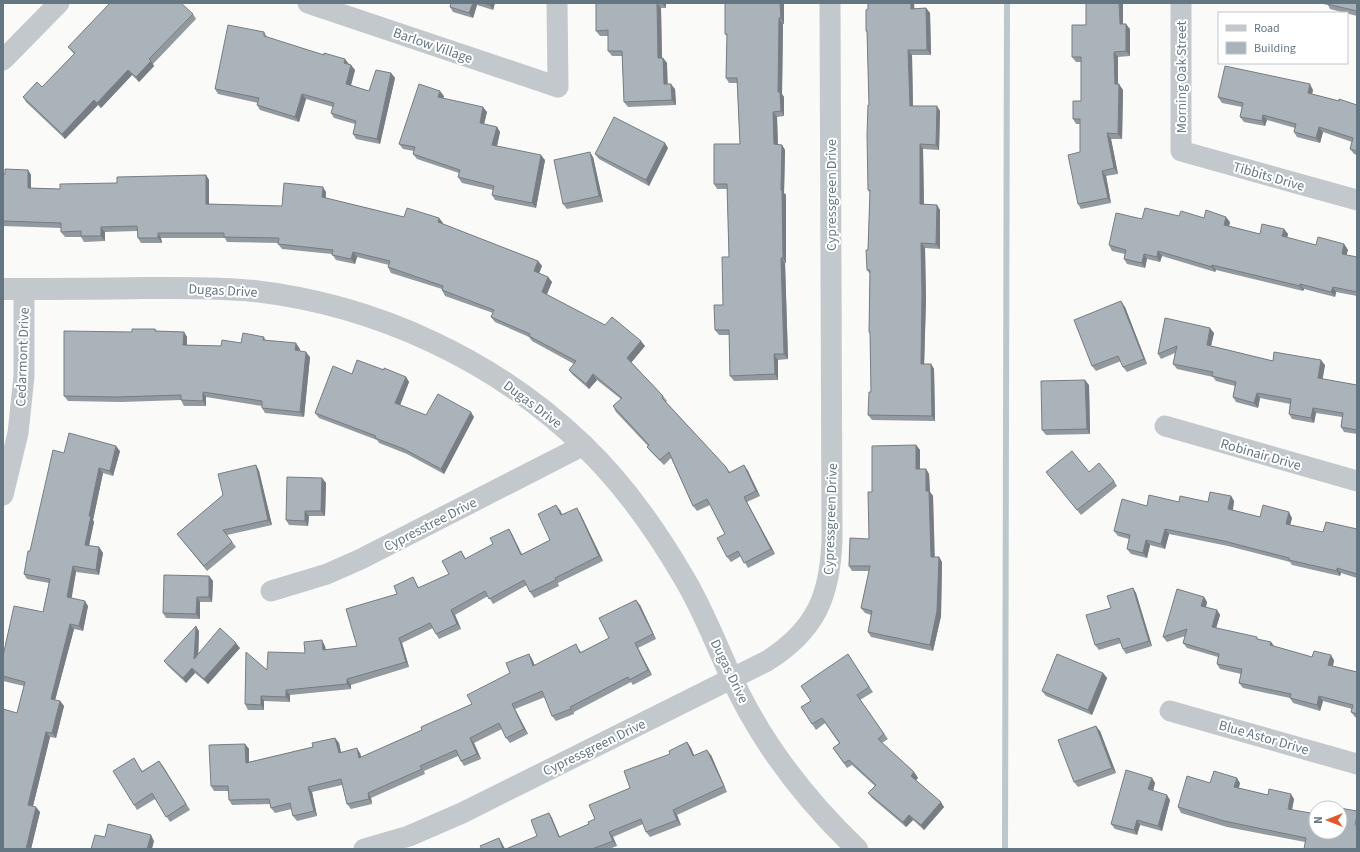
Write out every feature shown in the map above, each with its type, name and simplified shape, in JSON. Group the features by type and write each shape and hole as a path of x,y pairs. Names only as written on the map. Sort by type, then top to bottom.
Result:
{"street":[{"path":"3,60 59,3"},
{"name":"Barlow Village","path":"308,3 558,86 557,3"},
{"name":"Cypressgreen Drive","path":"364,849 408,836 462,812 768,661 782,652 804,632 820,605 830,572 832,540 830,3"},
{"name":"Morning Oak Street","path":"1181,3 1181,151"},
{"name":"Tibbits Drive","path":"1181,151 1357,200"},
{"name":"Dugas Drive","path":"13,289 227,289 284,296 344,309 374,318 405,330 437,344 469,361 520,393 564,427 584,446 626,492 658,535 696,599 732,679 754,721 782,764 815,805 857,849"},
{"name":"Cedarmont Drive","path":"3,495 18,433 24,376 13,289"},
{"name":"Robinair Drive","path":"1165,426 1357,481"},
{"name":"Cypresstree Drive","path":"271,591 327,574 361,559 584,446"},
{"name":"Blue Astor Drive","path":"1170,710 1357,764"}],"building":[{"path":"110,3 181,3 193,14 149,59 151,61 136,77 128,70 97,103 94,100 62,134 23,97 37,82 42,87 75,53 68,47"},
{"path":"451,3 473,3 469,13 450,7"},
{"path":"596,3 657,3 658,58 663,58 664,84 671,84 672,100 624,102 622,51 608,51 608,30 596,31"},
{"path":"725,3 780,3 781,18 779,18 778,92 780,92 781,111 773,112 774,144 782,145 781,190 783,258 781,258 784,354 774,354 775,374 730,376 729,330 715,330 714,305 723,305 722,257 729,257 727,184 714,184 714,144 740,144 737,78 726,78 727,34 725,34"},
{"path":"868,3 911,3 911,9 926,8 927,50 908,50 910,106 937,106 936,145 920,144 920,204 937,205 936,244 921,243 921,364 931,364 932,416 868,415 869,392 871,392 869,332 870,270 867,270 866,250 868,250 870,190 868,190 867,135 869,105 866,10 868,9"},
{"path":"1086,3 1119,3 1120,24 1126,24 1126,51 1114,52 1115,84 1119,84 1118,134 1107,133 1114,168 1102,171 1108,198 1078,204 1068,155 1080,152 1080,119 1073,119 1073,101 1081,101 1081,57 1072,57 1072,25 1086,25"},
{"path":"1357,3 1357,11 1327,4"},
{"path":"228,25 264,32 264,36 324,55 324,53 345,59 344,63 351,65 346,84 369,91 376,70 391,73 377,139 353,134 356,121 331,113 334,103 302,94 295,117 257,105 259,98 215,89"},
{"path":"1225,66 1310,84 1308,93 1339,101 1339,99 1357,105 1357,151 1350,149 1353,138 1319,127 1316,138 1294,132 1296,124 1263,115 1262,121 1240,117 1243,103 1218,97"},
{"path":"419,84 440,91 438,97 483,107 480,123 497,127 492,145 541,155 532,203 492,195 494,186 458,177 460,170 413,154 415,147 399,144"},
{"path":"614,117 665,143 646,180 595,154"},
{"path":"590,152 599,196 563,204 554,160"},
{"path":"5,169 28,170 28,188 60,189 60,184 117,183 117,177 206,175 206,204 282,206 284,183 323,187 322,197 404,217 407,208 439,218 438,222 538,261 534,271 548,277 542,292 605,325 612,317 641,341 627,358 726,467 729,473 744,465 756,491 744,497 771,549 744,563 738,551 727,557 717,538 725,534 707,499 693,506 669,452 660,460 647,447 649,445 613,406 622,398 593,374 586,384 569,370 576,361 529,336 530,334 491,317 494,310 442,290 443,286 388,267 390,261 353,252 351,259 332,255 333,250 278,244 279,238 224,237 224,233 158,233 158,238 138,238 137,226 101,227 101,236 81,236 81,231 61,232 61,223 3,221 3,174 5,174"},
{"path":"1145,208 1179,216 1181,211 1204,218 1206,210 1226,217 1224,225 1260,234 1262,224 1284,229 1282,236 1316,245 1318,237 1344,244 1342,254 1357,257 1357,292 1333,287 1331,292 1300,284 1300,286 1212,265 1212,267 1158,251 1157,257 1144,254 1142,263 1124,259 1126,250 1109,245 1116,213 1142,219"},
{"path":"1121,301 1144,359 1123,367 1118,356 1092,366 1074,320"},
{"path":"1165,318 1210,328 1207,345 1273,361 1274,352 1321,360 1318,378 1357,385 1357,430 1341,427 1343,413 1313,408 1311,418 1289,414 1291,399 1257,393 1254,403 1233,397 1236,382 1212,376 1213,372 1173,364 1177,346 1158,354"},
{"path":"132,329 155,329 155,331 184,332 183,345 221,346 222,340 241,343 243,333 264,337 263,340 296,343 295,350 306,352 300,412 262,408 262,401 203,392 203,401 181,400 181,395 117,397 64,396 64,331 132,332"},
{"path":"357,360 384,370 384,368 406,377 395,403 426,415 438,394 471,412 441,469 404,449 375,438 376,436 315,413 333,366 352,374"},
{"path":"1085,380 1087,429 1042,430 1041,381"},
{"path":"69,433 116,446 110,471 99,468 89,516 91,516 85,545 99,547 96,570 73,566 67,597 85,601 79,626 70,624 51,699 60,701 52,733 46,732 28,805 36,807 26,849 3,849 3,709 17,713 25,682 3,676 3,656 14,606 43,612 50,579 24,574 28,551 30,551 53,450 64,453"},
{"path":"916,445 916,469 926,469 926,491 929,491 931,557 939,557 937,611 930,645 868,632 872,611 861,608 870,566 849,566 850,538 869,539 868,492 872,492 872,446"},
{"path":"1072,451 1089,472 1099,463 1114,481 1077,510 1046,472"},
{"path":"256,465 268,520 223,530 232,542 204,566 177,534 223,495 218,474"},
{"path":"287,477 322,478 321,511 305,511 305,521 286,520"},
{"path":"1210,492 1231,496 1228,509 1260,517 1263,505 1289,512 1286,524 1323,532 1326,522 1357,529 1357,574 1337,568 1337,571 1289,560 1289,558 1224,541 1165,529 1161,544 1146,540 1143,553 1127,549 1130,535 1114,531 1122,499 1147,506 1149,495 1179,502 1180,496 1208,502"},
{"path":"556,505 561,515 577,508 599,556 555,578 556,580 530,592 524,580 489,599 485,591 451,610 457,624 436,634 430,623 399,638 406,662 347,679 347,684 286,690 286,697 261,696 261,705 245,704 246,652 267,670 268,652 305,653 304,642 322,640 323,650 357,646 346,609 397,594 394,586 413,577 418,588 449,574 442,561 461,551 465,559 493,544 490,538 509,529 521,555 550,540 538,514"},
{"path":"164,575 209,576 209,597 197,597 196,614 163,613"},
{"path":"1133,588 1149,641 1123,649 1119,638 1095,645 1086,615 1111,608 1107,596"},
{"path":"1177,589 1204,597 1201,606 1217,610 1212,627 1257,637 1257,639 1271,642 1270,645 1312,657 1314,651 1331,655 1328,665 1357,672 1357,714 1351,712 1353,705 1319,696 1317,705 1290,698 1291,694 1239,683 1242,669 1217,664 1219,654 1183,643 1187,629 1163,637"},
{"path":"636,600 653,634 635,643 648,670 629,680 628,677 570,707 571,709 552,716 542,691 512,704 524,729 506,738 499,723 470,738 477,754 461,761 456,750 420,766 422,769 368,793 369,799 347,804 341,779 308,787 314,811 293,816 290,803 271,808 269,799 229,800 228,786 211,786 209,745 245,744 246,763 313,747 312,743 335,738 339,753 357,748 359,758 422,730 421,727 472,704 467,695 510,673 506,663 529,654 533,666 576,644 580,653 609,638 599,618"},
{"path":"196,626 194,659 220,628 236,643 204,679 192,668 183,678 164,661"},
{"path":"848,654 869,687 857,695 884,734 878,739 914,772 911,776 941,802 921,825 909,815 903,822 868,793 876,785 849,760 844,763 833,748 840,743 822,718 812,724 801,707 811,701 801,686"},
{"path":"1057,654 1103,673 1088,710 1042,691"},
{"path":"1096,726 1112,768 1074,782 1058,740"},
{"path":"687,742 693,756 707,750 724,786 673,810 677,820 646,832 641,819 609,832 613,841 592,849 506,849 537,836 531,820 549,813 559,837 589,824 588,822 595,819 589,805 630,788 624,771 670,754 669,751"},
{"path":"134,758 142,772 159,761 186,804 166,817 152,793 134,805 113,771"},
{"path":"1126,770 1152,778 1148,789 1167,795 1158,826 1137,820 1134,830 1111,824"},
{"path":"1214,771 1237,778 1234,787 1268,795 1269,789 1291,794 1288,809 1308,813 1308,840 1348,840 1348,809 1357,811 1355,825 1357,826 1357,849 1304,849 1306,838 1224,821 1178,807 1187,776 1210,783"},
{"path":"108,824 151,835 147,849 91,849 95,835 105,837"},
{"path":"499,838 503,849 482,849 480,846"}],"waterway":[{"path":"1005,849 1007,3"}]}
